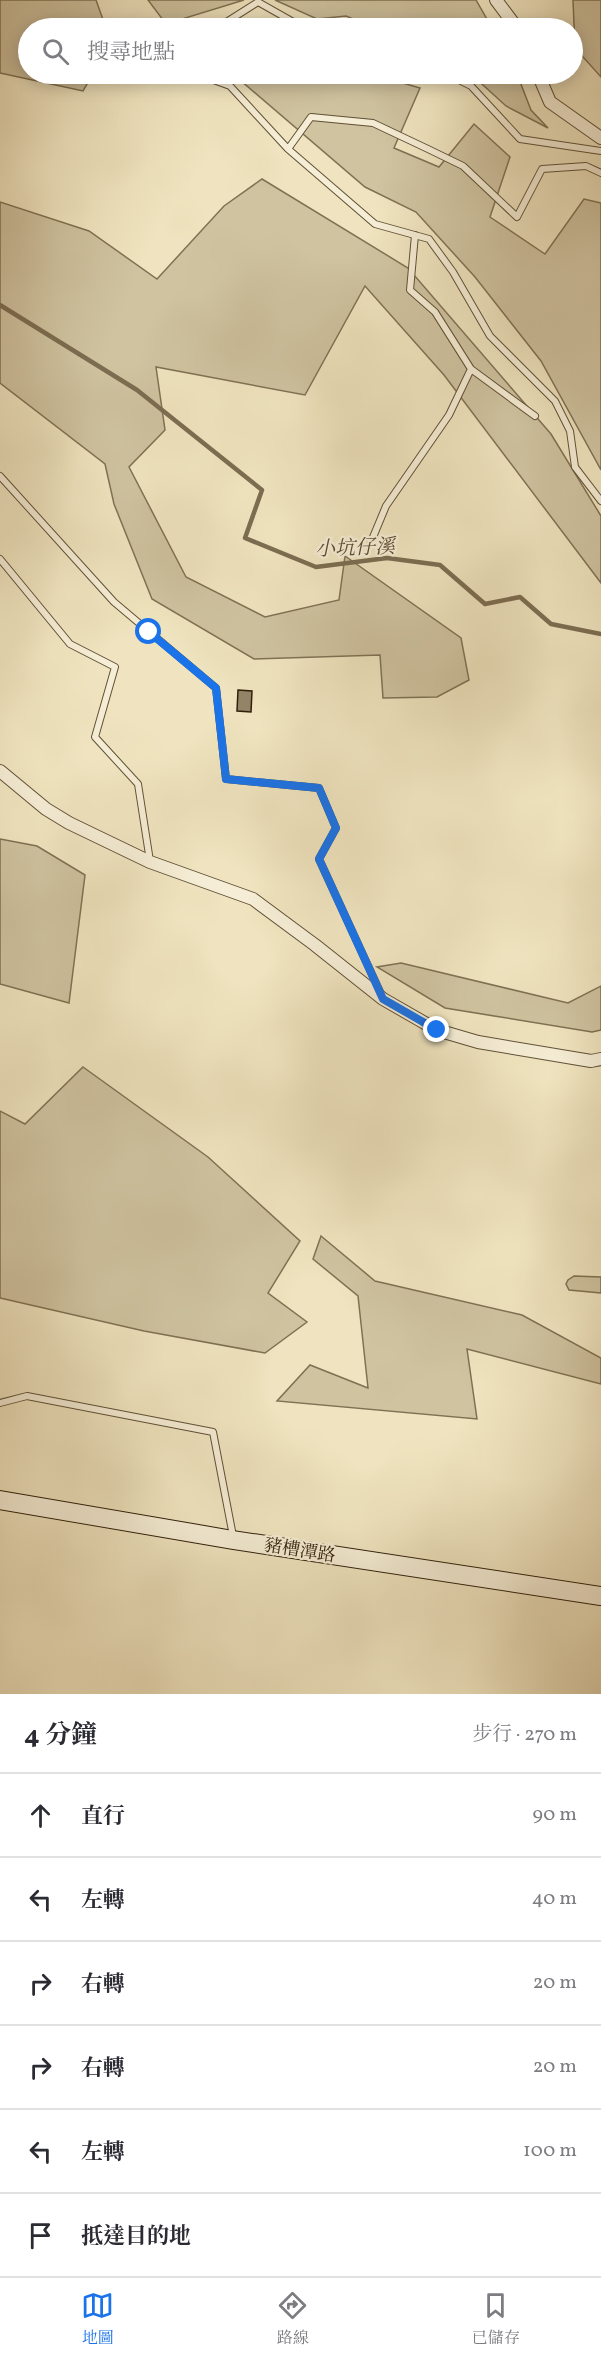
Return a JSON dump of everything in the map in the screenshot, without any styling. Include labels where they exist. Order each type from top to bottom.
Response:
[{"type":"street","points":[[496,0],[510,18]]},
{"type":"street","points":[[542,84],[550,102],[601,138]]},
{"type":"street","points":[[0,771],[46,809],[69,823],[150,862],[252,899],[383,999],[437,1030],[478,1042],[591,1061],[601,1059]]},
{"type":"street","name":"豬槽潭路","points":[[0,1500],[601,1596]]},
{"type":"lane","points":[[233,18],[258,2],[286,18]]},
{"type":"lane","points":[[225,84],[230,86],[288,149],[375,224],[429,239],[453,272],[490,336],[555,401],[570,431],[575,467],[601,501]]},
{"type":"lane","points":[[467,84],[520,139],[601,151]]},
{"type":"lane","points":[[288,149],[311,117],[373,123],[463,166],[516,217],[542,169],[586,166],[601,173]]},
{"type":"lane","points":[[415,235],[410,290],[435,312],[471,369],[535,416]]},
{"type":"lane","points":[[371,542],[386,506],[449,415],[471,369]]},
{"type":"lane","points":[[0,476],[114,602],[216,688],[226,779],[319,788],[336,828],[319,859],[383,999]]},
{"type":"lane","points":[[0,559],[70,644],[115,667],[95,737],[138,784],[150,862]]},
{"type":"lane","points":[[0,1403],[27,1396],[213,1432],[233,1539]]},
{"type":"shaded area","points":[[0,0],[96,0],[102,18],[18,18],[18,77],[0,73]]},
{"type":"shaded area","points":[[148,0],[244,0],[186,18],[162,18]]},
{"type":"shaded area","points":[[275,0],[476,0],[486,18],[351,18],[346,16],[315,18]]},
{"type":"shaded area","points":[[573,0],[601,0],[601,77],[583,57],[583,18],[574,18]]},
{"type":"shaded area","points":[[51,84],[87,84],[83,91]]},
{"type":"shaded area","points":[[245,84],[406,84],[420,88],[394,148],[439,167],[474,124],[510,157],[490,217],[545,254],[584,199],[601,203],[601,470],[541,361],[475,277],[416,212],[365,187]]},
{"type":"shaded area","points":[[482,84],[521,84],[531,110],[548,128],[506,106]]},
{"type":"shaded area","points":[[262,179],[408,268],[551,434],[601,516],[601,583],[444,375],[365,286],[305,395],[156,367],[165,430],[129,467],[186,577],[265,617],[339,600],[345,556],[461,638],[469,680],[437,697],[383,698],[380,655],[254,659],[152,599],[114,504],[105,464],[0,383],[0,202],[89,231],[157,279],[224,206]]},
{"type":"shaded area","points":[[0,839],[37,846],[85,875],[69,1003],[0,984]]},
{"type":"shaded area","points":[[401,963],[568,1003],[601,986],[601,1030],[592,1032],[445,1008],[377,967]]},
{"type":"shaded area","points":[[83,1067],[208,1157],[300,1241],[268,1293],[307,1322],[265,1353],[144,1331],[0,1298],[0,1111],[25,1124]]},
{"type":"shaded area","points":[[321,1236],[375,1281],[522,1315],[601,1358],[601,1384],[467,1349],[477,1419],[277,1401],[310,1365],[368,1388],[358,1296],[313,1259]]},
{"type":"shaded area","points":[[574,1276],[601,1277],[601,1293],[569,1290],[566,1284]]},
{"type":"building","points":[[238,690],[252,691],[251,712],[237,711]]},
{"type":"waterway","name":"小坑仔溪","points":[[0,305],[137,390],[262,490],[245,538],[316,567],[387,558],[440,565],[485,604],[520,597],[551,624],[601,634]]},
{"type":"route","points":[[149,632],[216,688],[226,779],[319,788],[336,828],[319,859],[383,999],[437,1030]]}]
